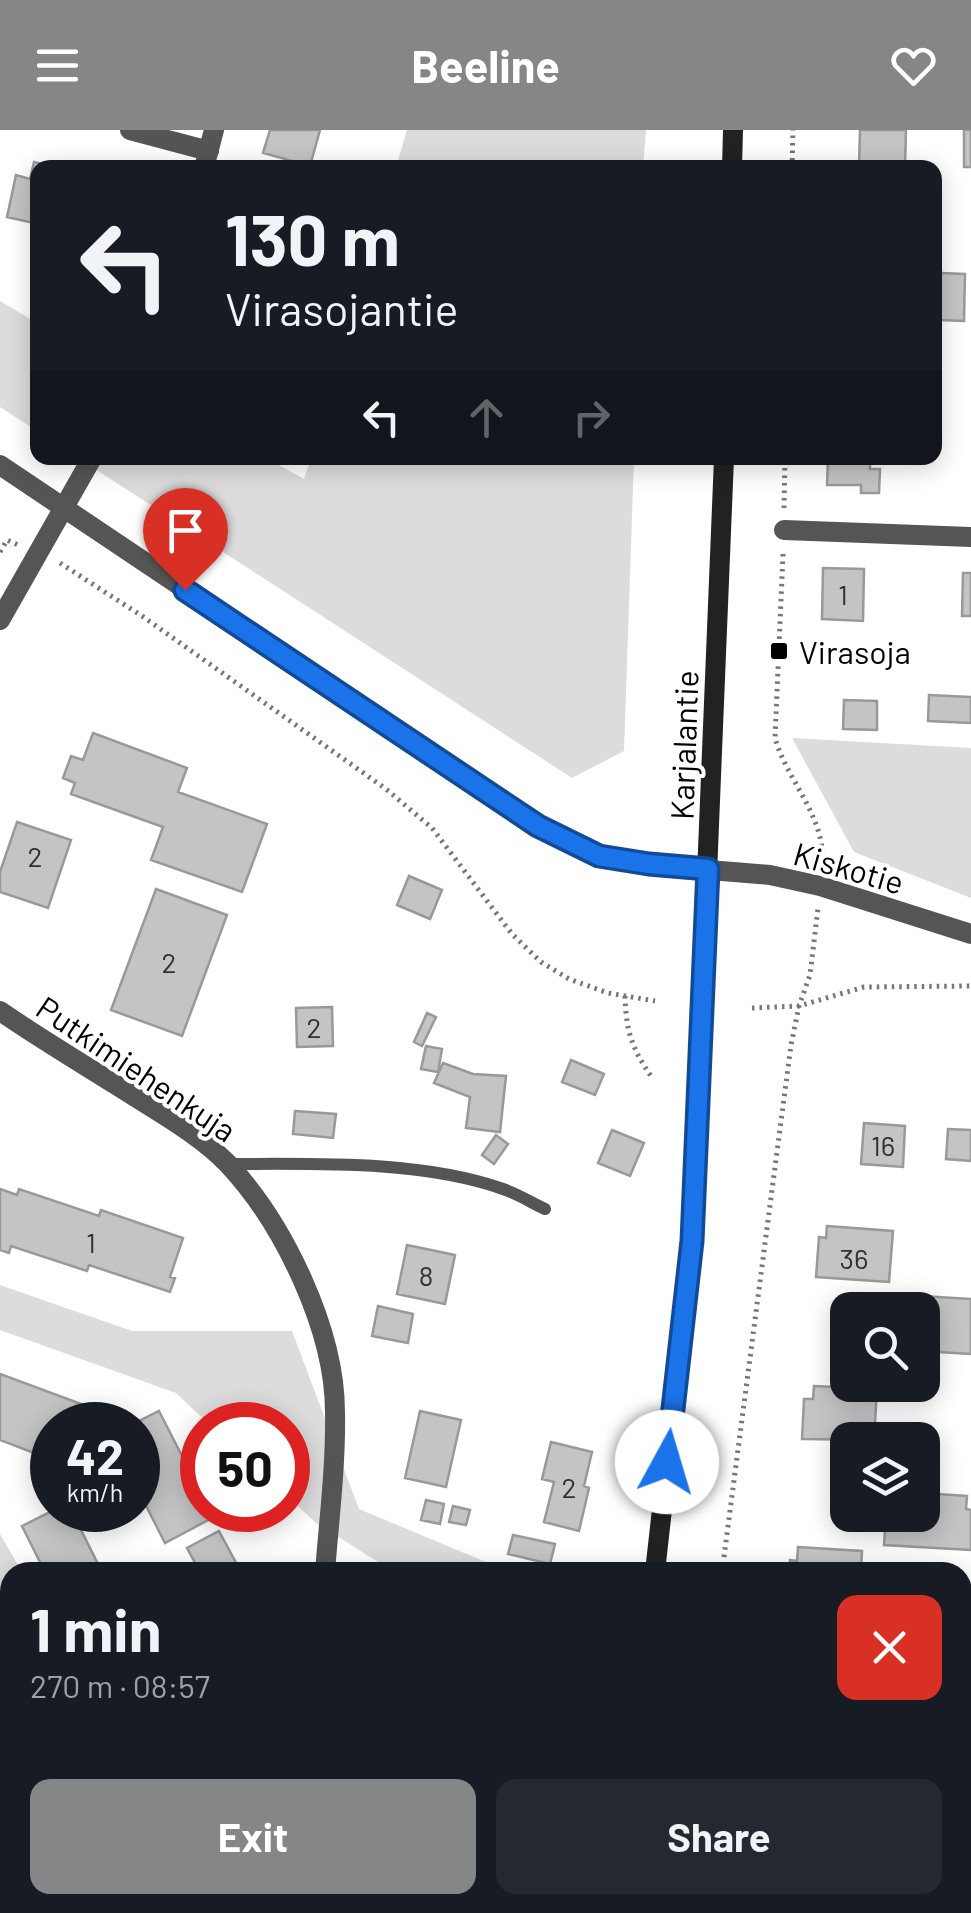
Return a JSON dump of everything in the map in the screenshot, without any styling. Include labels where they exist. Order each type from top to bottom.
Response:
[{"type":"main road","points":[[732,160],[734,130]]},
{"type":"main road","name":"Karjalantie","points":[[656,1562],[692,1241],[724,465]]},
{"type":"street","points":[[130,130],[209,149]]},
{"type":"street","name":"Kiskotie","points":[[0,465],[538,826],[599,856],[770,875],[820,886],[971,934]]},
{"type":"street","points":[[0,620],[88,465]]},
{"type":"street","points":[[784,530],[971,537]]},
{"type":"street","name":"Putkimiehenkuja","points":[[0,1011],[170,1119],[227,1164],[263,1210],[287,1250],[322,1331],[335,1411],[325,1562]]},
{"type":"lane","points":[[227,1164],[355,1166],[442,1173],[504,1190],[545,1209]]},
{"type":"path","points":[[792,160],[793,130]]},
{"type":"path","points":[[786,465],[775,738],[781,758],[818,825],[823,852]]},
{"type":"path","points":[[0,537],[61,564],[142,616],[386,789],[432,828],[512,934],[540,962],[569,979],[655,1002]]},
{"type":"path","points":[[0,552],[8,540]]},
{"type":"path","points":[[723,1562],[791,1045],[810,975],[817,921]]},
{"type":"path","points":[[752,1008],[799,1006],[864,986],[971,986]]},
{"type":"path","points":[[624,996],[626,1030],[653,1079]]},
{"type":"shaded area","points":[[407,130],[646,130],[644,160],[398,160]]},
{"type":"shaded area","points":[[0,301],[30,319],[30,426],[0,407]]},
{"type":"shaded area","points":[[89,465],[279,465],[304,479],[309,465],[634,465],[624,751],[572,778]]},
{"type":"shaded area","points":[[792,738],[971,748],[971,898],[854,852]]},
{"type":"shaded area","points":[[0,1285],[132,1331],[292,1331],[359,1509],[486,1562],[378,1562],[316,1523],[310,1517],[310,1402],[186,1402],[176,1393],[0,1330]]},
{"type":"shaded area","points":[[0,1534],[16,1562],[0,1562]]},
{"type":"building","points":[[270,130],[320,130],[312,160],[288,160],[263,153]]},
{"type":"building","points":[[860,130],[906,130],[905,160],[859,160]]},
{"type":"building","points":[[964,130],[971,130],[971,167],[964,167]]},
{"type":"building","points":[[16,175],[30,179],[30,222],[7,217]]},
{"type":"building","points":[[942,273],[965,274],[964,321],[942,320]]},
{"type":"building","points":[[828,465],[870,465],[870,469],[880,469],[879,493],[861,493],[861,485],[827,485]]},
{"type":"building","points":[[823,568],[864,569],[863,621],[822,619]]},
{"type":"building","points":[[963,573],[971,573],[971,616],[962,616]]},
{"type":"building","points":[[929,695],[971,697],[971,723],[928,721]]},
{"type":"building","points":[[844,700],[877,701],[877,730],[843,729]]},
{"type":"building","points":[[93,733],[187,768],[178,792],[267,824],[242,892],[151,860],[163,827],[71,794],[75,783],[63,778],[71,756],[83,760]]},
{"type":"building","points":[[17,822],[71,840],[48,908],[0,892],[0,872]]},
{"type":"building","points":[[409,876],[442,890],[430,919],[397,905]]},
{"type":"building","points":[[156,889],[227,915],[182,1036],[111,1010]]},
{"type":"building","points":[[332,1007],[333,1046],[297,1047],[296,1008]]},
{"type":"building","points":[[427,1013],[436,1017],[422,1046],[414,1042]]},
{"type":"building","points":[[426,1046],[442,1049],[438,1072],[421,1069]]},
{"type":"building","points":[[571,1060],[604,1074],[595,1095],[562,1082]]},
{"type":"building","points":[[443,1063],[473,1074],[506,1076],[500,1132],[466,1128],[470,1097],[434,1083]]},
{"type":"building","points":[[295,1111],[336,1114],[333,1138],[293,1134]]},
{"type":"building","points":[[864,1123],[905,1126],[903,1167],[861,1164]]},
{"type":"building","points":[[948,1129],[971,1130],[971,1161],[946,1159]]},
{"type":"building","points":[[612,1130],[644,1143],[630,1176],[598,1163]]},
{"type":"building","points":[[496,1135],[508,1144],[494,1164],[482,1155]]},
{"type":"building","points":[[0,1189],[17,1195],[19,1189],[99,1216],[101,1210],[183,1238],[170,1277],[175,1278],[170,1292],[89,1265],[87,1271],[11,1246],[9,1253],[0,1250]]},
{"type":"building","points":[[827,1226],[893,1231],[889,1282],[816,1277],[819,1237],[826,1238]]},
{"type":"building","points":[[407,1245],[455,1255],[445,1304],[397,1294]]},
{"type":"building","points":[[940,1297],[971,1299],[971,1354],[940,1352]]},
{"type":"building","points":[[378,1306],[413,1314],[408,1343],[372,1336]]},
{"type":"building","points":[[0,1374],[76,1402],[30,1402],[30,1452],[0,1440]]},
{"type":"building","points":[[814,1386],[830,1387],[830,1402],[876,1402],[875,1422],[830,1422],[830,1439],[802,1439],[804,1399],[813,1399]]},
{"type":"building","points":[[420,1411],[461,1420],[446,1487],[405,1478]]},
{"type":"building","points":[[160,1413],[180,1452],[180,1532],[186,1532],[165,1543],[159,1532]]},
{"type":"building","points":[[551,1442],[592,1452],[579,1531],[544,1522],[554,1482],[542,1479]]},
{"type":"building","points":[[940,1494],[967,1496],[971,1550],[884,1545],[885,1532],[940,1532]]},
{"type":"building","points":[[426,1500],[444,1504],[440,1524],[421,1520]]},
{"type":"building","points":[[453,1506],[470,1510],[466,1525],[449,1522]]},
{"type":"building","points":[[30,1522],[30,1532],[82,1532],[97,1562],[40,1562],[22,1526]]},
{"type":"building","points":[[220,1532],[236,1562],[195,1562],[187,1548]]},
{"type":"building","points":[[513,1535],[555,1544],[550,1562],[508,1554]]},
{"type":"building","points":[[798,1547],[862,1551],[861,1562],[790,1562],[797,1561]]},
{"type":"place","name":"Virasoja","points":[[779,651]]},
{"type":"route","points":[[185,590],[538,826],[599,856],[708,869],[692,1241],[667,1462]]}]
